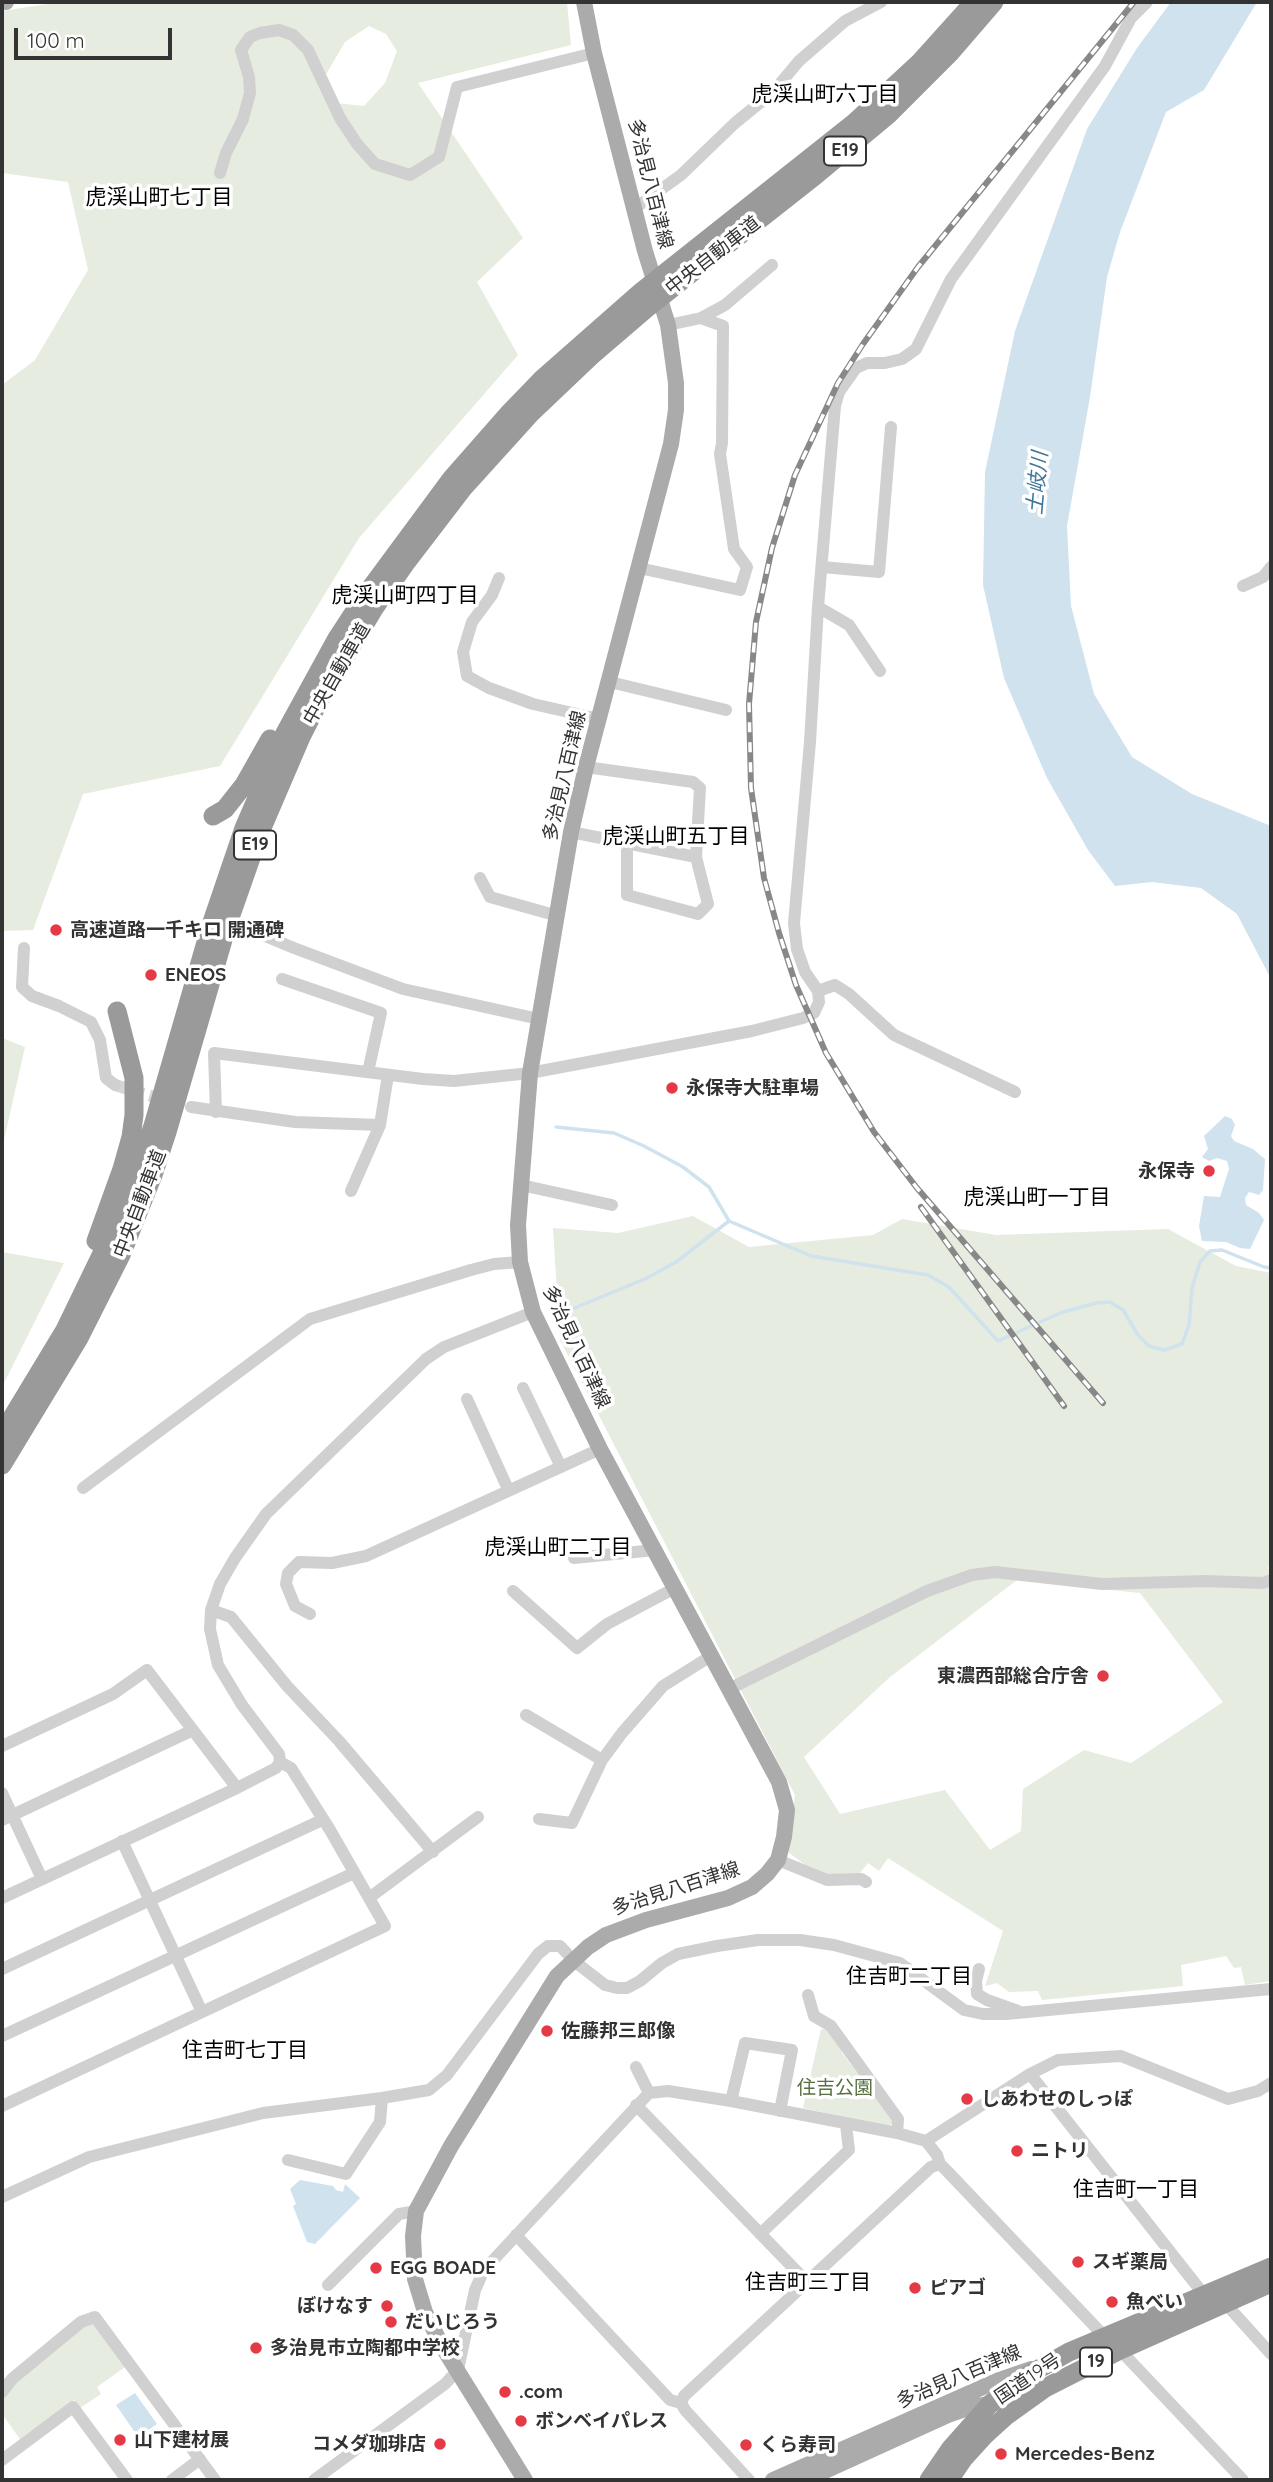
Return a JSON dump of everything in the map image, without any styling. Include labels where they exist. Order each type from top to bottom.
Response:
[{"type":"highway","name":"中央自動車道","points":[[676,275],[871,108],[919,63],[974,2]]},
{"type":"highway","name":"中央自動車道","points":[[2,1434],[65,1330],[123,1210],[153,1126],[211,925],[244,828],[296,712],[336,640],[364,597],[422,516],[481,443],[541,380],[676,275],[816,175],[888,115],[950,53],[994,2]]},
{"type":"highway","name":"中央自動車道","points":[[2,1465],[79,1338],[137,1216],[167,1132],[242,881],[280,784],[323,694],[375,607],[464,487],[531,413],[591,356],[644,300]]},
{"type":"highway","points":[[213,816],[225,809],[244,785],[321,655],[344,620],[364,597]]},
{"type":"highway","points":[[2,1434],[37,1371],[73,1294],[109,1205],[131,1137],[134,1078],[117,1011]]},
{"type":"highway","name":"国道19号","points":[[950,2480],[964,2458],[984,2436],[1006,2416],[1045,2388],[1112,2344],[1205,2296],[1271,2267]]},
{"type":"highway","name":"国道19号","points":[[929,2480],[951,2448],[990,2404],[1047,2364],[1112,2344],[1225,2303],[1271,2283]]},
{"type":"main road","name":"多治見八百津線","points":[[525,2480],[442,2346],[425,2312],[415,2279],[413,2236],[416,2211],[451,2146],[557,1976],[588,1947],[606,1935],[646,1920],[728,1898],[752,1887],[778,1860],[787,1810],[779,1782],[600,1449],[533,1312],[520,1262],[518,1225],[530,1073],[571,832],[671,444],[676,410],[676,383],[668,325],[634,209],[594,53],[584,2]]},
{"type":"main road","name":"多治見八百津線","points":[[773,2480],[999,2380],[1047,2364]]},
{"type":"main road","name":"多治見八百津線","points":[[805,2480],[971,2407],[1021,2398],[1045,2388]]},
{"type":"street","points":[[634,209],[681,175],[735,123],[773,92],[799,61],[845,21],[881,2]]},
{"type":"street","points":[[216,1112],[214,1053],[454,1081],[530,1073],[752,1031],[814,1013],[819,1002],[818,991],[805,972],[797,949],[794,923],[835,406],[839,392],[856,368],[867,363],[902,359],[916,349],[951,279],[1105,66],[1131,18],[1147,2]]},
{"type":"street","points":[[220,173],[226,153],[243,119],[250,93],[241,50],[250,37],[260,33],[279,30],[293,35],[308,50],[340,118],[357,144],[375,164],[410,175],[439,158],[457,87],[594,53]]},
{"type":"street","points":[[668,325],[701,318],[725,305],[772,265]]},
{"type":"street","points":[[639,568],[740,590],[747,567],[734,549],[720,454],[723,326],[701,318]]},
{"type":"street","points":[[822,567],[879,572],[891,427]]},
{"type":"street","points":[[1243,586],[1263,577],[1271,567]]},
{"type":"street","points":[[499,578],[492,594],[472,622],[463,652],[467,676],[489,688],[533,704],[599,719]]},
{"type":"street","points":[[818,607],[849,625],[880,671]]},
{"type":"street","points":[[610,682],[726,710]]},
{"type":"street","points":[[586,766],[693,782],[700,788],[696,857],[708,904],[698,914],[627,895],[627,843]]},
{"type":"street","points":[[571,832],[696,857]]},
{"type":"street","points":[[480,878],[490,897],[558,916]]},
{"type":"street","points":[[258,933],[403,989],[539,1019]]},
{"type":"street","points":[[24,948],[22,987],[32,996],[91,1022],[100,1040],[106,1078],[115,1085]]},
{"type":"street","points":[[282,979],[382,1013],[368,1072]]},
{"type":"street","points":[[818,991],[835,985],[849,994],[894,1035],[1015,1091]]},
{"type":"street","points":[[351,1191],[380,1125],[388,1075]]},
{"type":"street","points":[[191,1107],[295,1122],[380,1125]]},
{"type":"street","points":[[521,1185],[612,1205]]},
{"type":"street","points":[[83,1488],[310,1319],[482,1267],[520,1262]]},
{"type":"street","points":[[2,1898],[276,1768],[280,1762],[279,1754],[242,1705],[218,1665],[210,1629],[211,1610],[220,1584],[266,1514],[426,1359],[444,1347],[533,1312]]},
{"type":"street","points":[[523,1388],[561,1467]]},
{"type":"street","points":[[467,1399],[508,1489]]},
{"type":"street","points":[[310,1614],[295,1606],[286,1584],[288,1573],[299,1562],[332,1563],[366,1556],[600,1449]]},
{"type":"street","points":[[575,1558],[655,1549]]},
{"type":"street","points":[[729,1689],[927,1591],[961,1578],[995,1572],[1102,1584],[1205,1581],[1262,1583],[1271,1580]]},
{"type":"street","points":[[513,1591],[577,1648],[607,1624],[675,1588]]},
{"type":"street","points":[[211,1610],[231,1617],[433,1852]]},
{"type":"street","points":[[539,1819],[572,1823],[603,1759],[663,1686],[711,1656]]},
{"type":"street","points":[[2,1746],[113,1694],[146,1670],[237,1788]]},
{"type":"street","points":[[526,1714],[603,1759]]},
{"type":"street","points":[[7,1818],[193,1730]]},
{"type":"street","points":[[3,2101],[385,1926],[291,1768],[280,1762]]},
{"type":"street","points":[[2,1793],[7,1818],[42,1879]]},
{"type":"street","points":[[369,1898],[478,1817]]},
{"type":"street","points":[[2,1969],[322,1820]]},
{"type":"street","points":[[122,1841],[202,2012]]},
{"type":"street","points":[[778,1860],[827,1880],[860,1879],[866,1882]]},
{"type":"street","points":[[2,2036],[354,1873]]},
{"type":"street","points":[[2,2197],[89,2157],[263,2113],[429,2090],[447,2075],[538,1954],[548,1946],[560,1946],[574,1961],[605,1985],[626,1988],[678,1954],[758,1940],[800,1940],[834,1945],[900,1963],[964,2010],[983,2014],[1271,1989]]},
{"type":"street","points":[[979,1969],[977,1994],[1022,2012]]},
{"type":"street","points":[[808,1995],[814,2016],[831,2026],[898,2119],[897,2133]]},
{"type":"street","points":[[731,2101],[745,2043],[792,2050],[780,2111]]},
{"type":"street","points":[[926,2141],[1030,2074],[1058,2060],[1121,2056],[1228,2099],[1258,2091],[1271,2084]]},
{"type":"street","points":[[636,2067],[649,2093]]},
{"type":"street","points":[[1030,2074],[1205,2296]]},
{"type":"street","points":[[314,2480],[445,2384],[458,2370],[475,2290],[484,2270],[636,2105],[649,2093],[668,2091],[897,2133],[926,2141],[937,2155],[940,2164],[1243,2480]]},
{"type":"street","points":[[288,2160],[346,2174],[380,2122],[382,2098]]},
{"type":"street","points":[[636,2105],[806,2281]]},
{"type":"street","points":[[760,2234],[849,2150],[846,2125]]},
{"type":"street","points":[[681,2403],[684,2396],[806,2281],[931,2167],[940,2164]]},
{"type":"street","points":[[328,2286],[399,2214],[416,2211]]},
{"type":"street","points":[[516,2235],[670,2400],[681,2403],[749,2480]]},
{"type":"street","points":[[1225,2303],[1271,2354]]},
{"type":"street","points":[[2,2392],[12,2379],[81,2322],[95,2317],[215,2480]]},
{"type":"street","points":[[2,2460],[73,2407],[127,2480]]},
{"type":"street","points":[[172,2480],[200,2459]]},
{"type":"green space","points":[[61,2],[567,2],[571,45],[418,83],[523,238],[477,282],[518,355],[359,538],[220,766],[83,794],[33,930],[2,931],[2,385],[35,360],[88,270],[68,182],[2,173],[2,11]],"holes":[[[369,26],[386,34],[397,51],[385,83],[364,106],[335,103],[325,76],[345,42]]]},
{"type":"green space","points":[[2,1038],[25,1047],[2,1149]]},
{"type":"green space","points":[[693,1216],[749,1247],[873,1235],[902,1219],[996,1235],[1168,1229],[1236,1266],[1271,1273],[1271,1565],[1268,1567],[1271,1575],[1271,1981],[1245,1985],[1241,1967],[1234,1968],[1226,1956],[1181,1965],[1183,1986],[1042,2000],[1038,1991],[1009,1992],[997,1983],[985,1986],[1003,1931],[888,1858],[879,1871],[868,1863],[859,1874],[827,1876],[808,1867],[788,1852],[795,1795],[560,1340],[553,1228],[618,1233]],"holes":[[[1017,1580],[1140,1593],[1223,1702],[1131,1763],[1084,1750],[1023,1789],[1021,1831],[990,1850],[945,1790],[840,1814],[804,1757],[890,1677]]]},
{"type":"green space","points":[[2,1252],[64,1263],[2,1387]]},
{"type":"green space","name":"住吉公園","points":[[821,2029],[828,2030],[842,2045],[842,2053],[894,2121],[888,2127],[803,2108]]},
{"type":"green space","points":[[94,2324],[125,2367],[97,2387],[101,2394],[80,2408],[74,2400],[20,2439],[2,2414],[2,2400],[15,2381],[85,2326]]},
{"type":"water","name":"土岐川","points":[[1171,2],[1257,2],[1204,90],[1166,112],[1120,232],[1107,277],[1090,397],[1067,526],[1071,606],[1094,694],[1132,757],[1192,794],[1271,826],[1271,979],[1237,914],[1201,888],[1152,882],[1115,886],[1088,850],[1047,778],[1004,678],[983,585],[985,472],[1015,331],[1087,129],[1137,48]]},
{"type":"water","points":[[1225,1116],[1232,1119],[1235,1125],[1231,1136],[1234,1141],[1253,1149],[1265,1159],[1263,1190],[1259,1195],[1249,1192],[1245,1198],[1246,1205],[1259,1213],[1264,1220],[1250,1249],[1226,1242],[1202,1241],[1199,1226],[1204,1196],[1220,1197],[1229,1169],[1227,1161],[1217,1158],[1209,1161],[1202,1157],[1208,1149],[1204,1136]]},
{"type":"water","points":[[300,2180],[333,2186],[343,2192],[345,2184],[360,2198],[315,2244],[307,2242],[293,2206],[296,2204],[290,2189]]},
{"type":"water","points":[[135,2393],[157,2424],[138,2437],[116,2405]]},
{"type":"waterway","points":[[556,1127],[614,1133],[644,1146],[683,1167],[709,1187],[729,1221],[811,1256],[928,1275],[949,1287],[998,1341],[1060,1313],[1110,1302],[1123,1310],[1138,1335],[1149,1346],[1164,1350],[1182,1344],[1189,1325],[1192,1288],[1200,1262],[1210,1251],[1222,1250],[1271,1268]]},
{"type":"waterway","points":[[560,1314],[647,1278],[676,1262],[729,1221]]},
{"type":"tunnel","points":[[115,1085],[168,1101]]},
{"type":"railway","points":[[1103,1403],[917,1188],[874,1132],[826,1053],[796,985],[764,878],[751,788],[749,704],[756,622],[772,548],[795,475],[838,383],[918,267],[1134,2]]},
{"type":"railway","points":[[921,1207],[1064,1406]]},
{"type":"place","name":"高速道路一千キロ 開通碑","points":[[56,930]]},
{"type":"place","name":"ENEOS","points":[[151,975]]},
{"type":"place","name":"永保寺大駐車場","points":[[672,1088]]},
{"type":"place","name":"永保寺","points":[[1209,1171]]},
{"type":"place","name":"東濃西部総合庁舎","points":[[1103,1676]]},
{"type":"place","name":"佐藤邦三郎像","points":[[547,2031]]},
{"type":"place","name":"しあわせのしっぽ","points":[[967,2099]]},
{"type":"place","name":"ニトリ","points":[[1017,2151]]},
{"type":"place","name":"スギ薬局","points":[[1078,2262]]},
{"type":"place","name":"EGG BOADE","points":[[376,2268]]},
{"type":"place","name":"ピアゴ","points":[[915,2288]]},
{"type":"place","name":"魚べい","points":[[1112,2302]]},
{"type":"place","name":"ぼけなす","points":[[387,2306]]},
{"type":"place","name":"だいじろう","points":[[391,2322]]},
{"type":"place","name":"多治見市立陶都中学校","points":[[256,2348]]},
{"type":"place","name":".com","points":[[505,2392]]},
{"type":"place","name":"ボンベイパレス","points":[[521,2421]]},
{"type":"place","name":"山下建材展","points":[[120,2440]]},
{"type":"place","name":"コメダ珈琲店","points":[[440,2444]]},
{"type":"place","name":"くら寿司","points":[[746,2445]]},
{"type":"place","name":"Mercedes-Benz","points":[[1001,2454]]},
{"type":"district","name":"虎渓山町六丁目","points":[[825,95]]},
{"type":"district","name":"虎渓山町七丁目","points":[[159,198]]},
{"type":"district","name":"虎渓山町四丁目","points":[[405,596]]},
{"type":"district","name":"虎渓山町五丁目","points":[[676,837]]},
{"type":"district","name":"虎渓山町一丁目","points":[[1037,1198]]},
{"type":"district","name":"虎渓山町二丁目","points":[[558,1548]]},
{"type":"district","name":"住吉町二丁目","points":[[909,1977]]},
{"type":"district","name":"住吉町七丁目","points":[[245,2051]]},
{"type":"district","name":"住吉町一丁目","points":[[1136,2190]]},
{"type":"district","name":"住吉町三丁目","points":[[808,2283]]}]
